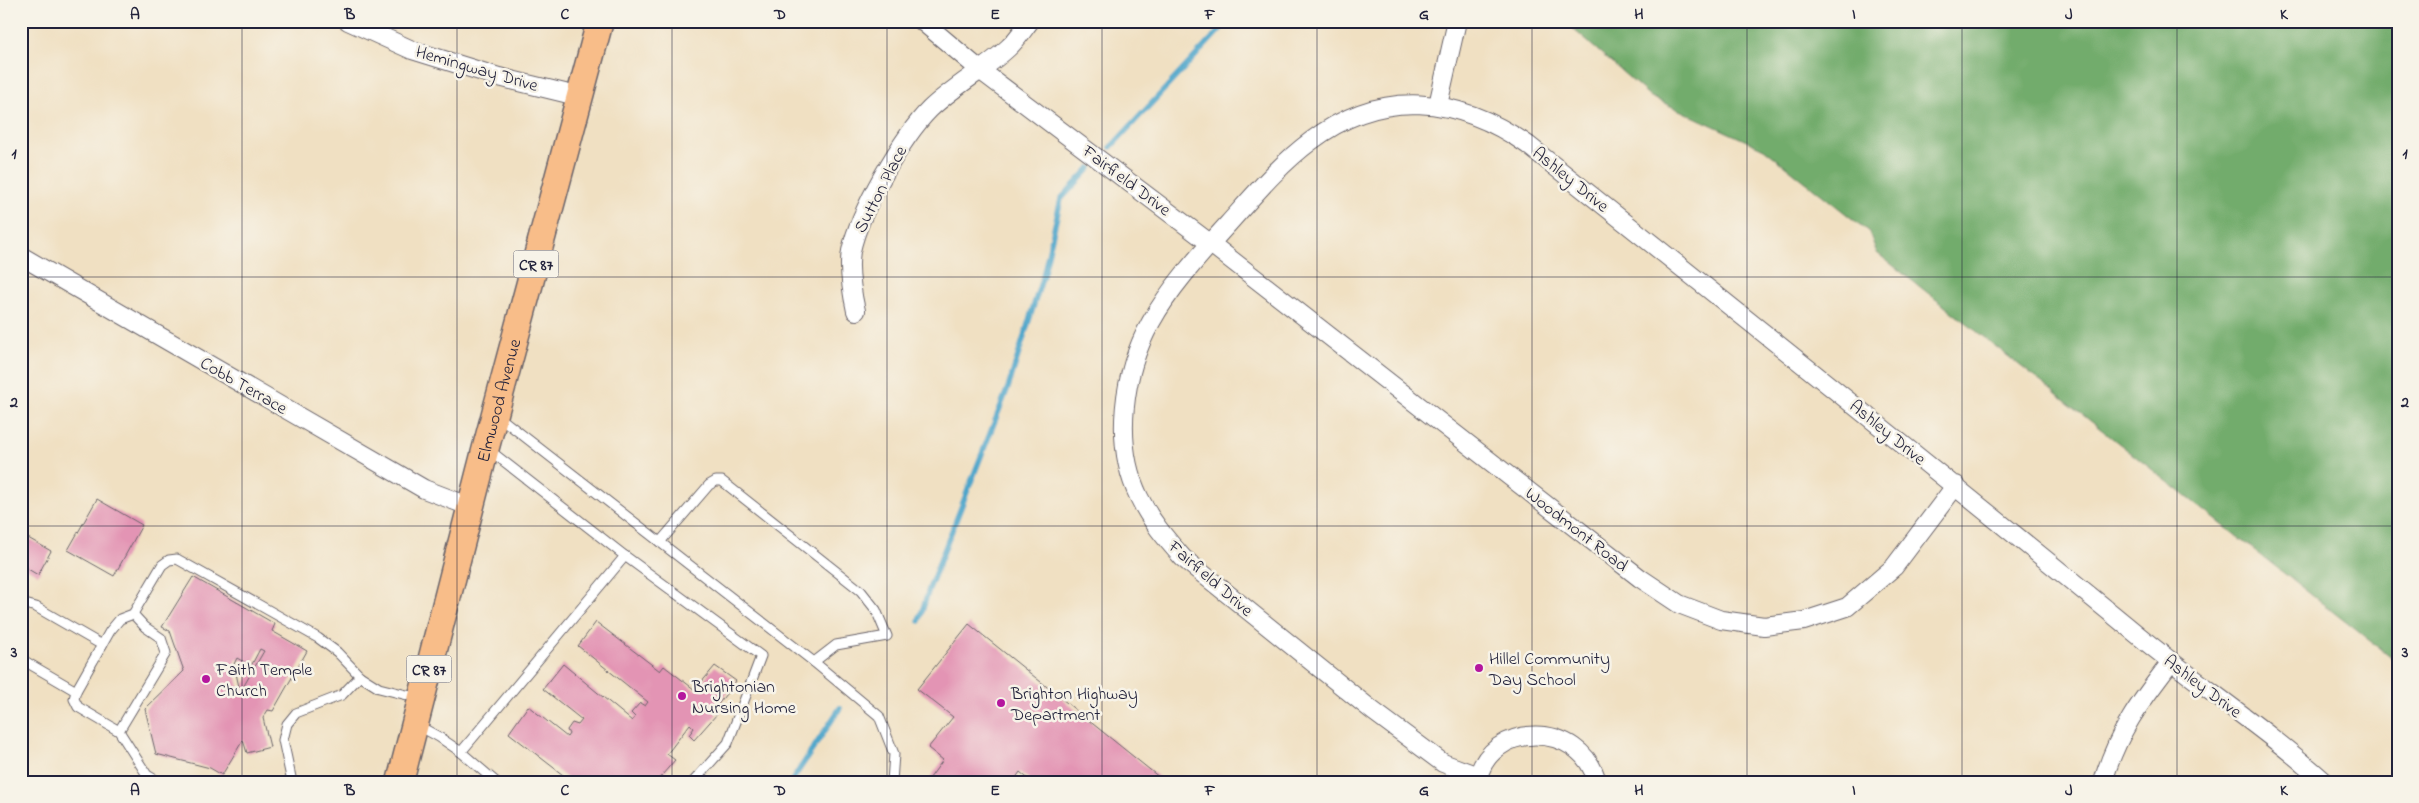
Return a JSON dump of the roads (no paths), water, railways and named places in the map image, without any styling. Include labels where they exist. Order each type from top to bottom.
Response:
[{"type":"main road","name":"Elmwood Avenue","points":[[400,782],[486,447],[600,21]]},
{"type":"street","name":"Hemingway Drive","points":[[348,21],[421,52],[499,77],[581,97]]},
{"type":"street","name":"Fairfield Drive","points":[[922,21],[980,70],[1211,244],[1166,298],[1151,322],[1132,368],[1124,422],[1126,450],[1138,496],[1156,525],[1183,558],[1373,711],[1443,763],[1478,779],[1487,760],[1501,746],[1517,738],[1536,735],[1554,737],[1572,745],[1585,757],[1597,782]]},
{"type":"street","name":"Sutton Place","points":[[856,311],[852,292],[851,253],[856,233],[892,159],[929,110],[948,92],[1009,47],[1030,21]]},
{"type":"street","points":[[1438,105],[1457,21]]},
{"type":"street","name":"Ashley Drive","points":[[1211,244],[1293,156],[1333,126],[1353,116],[1397,104],[1438,105],[1463,110],[1485,118],[1528,145],[1956,485],[2171,662],[2296,756],[2325,782]]},
{"type":"street","name":"Woodmont Road","points":[[1211,244],[1640,578],[1679,604],[1721,620],[1764,626],[1804,621],[1847,607],[1894,567],[1956,485]]},
{"type":"street","name":"Cobb Terrace","points":[[21,256],[424,489],[471,506]]},
{"type":"street","points":[[2103,782],[2110,758],[2131,715],[2171,662]]},
{"type":"lane","points":[[495,414],[814,662],[880,716],[894,754],[892,782]]},
{"type":"lane","points":[[486,447],[626,556],[761,656],[728,743],[693,782]]},
{"type":"lane","points":[[660,542],[709,485],[716,481],[722,481],[861,591],[876,610],[887,636],[836,645],[814,662]]},
{"type":"lane","points":[[461,752],[626,556]]},
{"type":"lane","points":[[159,782],[147,775],[119,731],[78,707],[74,699],[76,690],[102,645],[120,619],[133,614],[162,565],[169,560],[178,559],[318,638],[337,652],[360,676],[379,688],[422,698]]},
{"type":"lane","points":[[21,603],[36,607],[102,645]]},
{"type":"lane","points":[[119,731],[166,653],[162,638],[145,627],[133,614]]},
{"type":"lane","points":[[21,659],[76,690]]},
{"type":"lane","points":[[292,782],[282,740],[287,724],[296,713],[342,695],[360,676]]},
{"type":"lane","points":[[415,724],[439,736],[496,782]]},
{"type":"waterway","points":[[1111,147],[1228,21]]},
{"type":"waterway","points":[[919,621],[929,589],[1009,385],[1044,272],[1061,199],[1090,168]]},
{"type":"waterway","points":[[791,782],[840,708]]},
{"type":"place","name":"Hillel Community Day School","points":[[1479,668]]},
{"type":"place","name":"Faith Temple Church","points":[[206,679]]},
{"type":"place","name":"Brightonian Nursing Home","points":[[682,696]]},
{"type":"place","name":"Brighton Highway Department","points":[[1001,703]]}]
